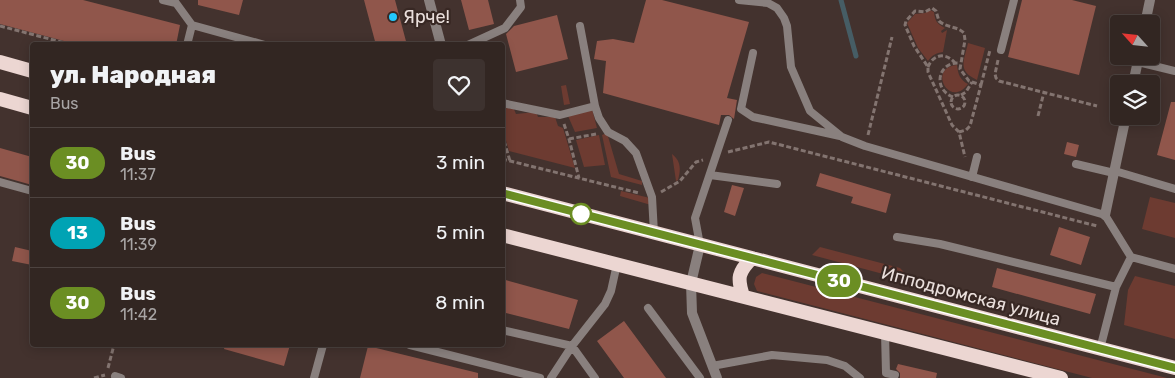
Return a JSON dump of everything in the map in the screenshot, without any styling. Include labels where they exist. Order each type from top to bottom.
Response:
[{"type":"highway","points":[[0,62],[30,70]]},
{"type":"highway","points":[[0,99],[30,107]]},
{"type":"highway","name":"Ипподромская улица","points":[[505,194],[1175,368]]},
{"type":"highway","points":[[505,236],[885,333],[1028,374],[1062,378]]},
{"type":"highway","points":[[743,296],[738,282],[742,268],[752,258]]},
{"type":"street","points":[[429,0],[440,42]]},
{"type":"street","points":[[1147,15],[1150,0]]},
{"type":"street","points":[[1105,215],[1124,125]]},
{"type":"street","points":[[700,245],[691,283],[692,313],[717,378]]},
{"type":"lane","points":[[163,0],[176,3],[192,24],[255,42]]},
{"type":"lane","points":[[475,42],[505,28],[521,7],[520,0]]},
{"type":"lane","points":[[739,0],[768,3],[776,8],[784,18],[791,67],[810,111],[842,137]]},
{"type":"lane","points":[[1001,50],[1014,0]]},
{"type":"lane","points":[[189,42],[192,24]]},
{"type":"lane","points":[[580,26],[594,106],[608,132],[625,141],[636,153],[652,197],[654,233]]},
{"type":"lane","points":[[753,53],[741,109],[753,117],[842,137],[865,146],[1105,215],[1131,257],[1175,269]]},
{"type":"lane","points":[[1156,65],[1175,71]]},
{"type":"lane","points":[[505,104],[560,115],[594,106]]},
{"type":"lane","points":[[700,245],[695,218],[728,120]]},
{"type":"lane","points":[[972,177],[977,157]]},
{"type":"lane","points":[[1076,164],[1115,172],[1175,189]]},
{"type":"lane","points":[[710,175],[777,184]]},
{"type":"lane","points":[[0,182],[30,190]]},
{"type":"lane","points":[[897,237],[940,244],[1116,287]]},
{"type":"lane","points":[[1100,349],[1116,287],[1131,257]]},
{"type":"lane","points":[[550,378],[605,304],[611,291],[617,264]]},
{"type":"lane","points":[[648,308],[700,378]]},
{"type":"lane","points":[[505,331],[572,346],[595,378]]},
{"type":"lane","points":[[885,333],[886,373],[894,375]]},
{"type":"lane","points":[[314,378],[322,347]]},
{"type":"lane","points":[[418,347],[540,378]]},
{"type":"lane","points":[[712,366],[772,355],[827,360],[845,366],[860,378]]},
{"type":"path","points":[[962,149],[959,132],[952,125],[928,72],[928,66],[914,46],[905,23],[913,12],[925,12],[930,8],[935,10],[939,21],[944,25],[957,27],[964,33],[966,40],[960,69],[963,76],[981,85]]},
{"type":"path","points":[[0,26],[61,42]]},
{"type":"path","points":[[865,146],[892,37]]},
{"type":"path","points":[[959,132],[966,130],[970,126],[990,47],[1001,50],[995,74],[999,81],[1097,106]]},
{"type":"path","points":[[928,66],[934,58],[939,56],[948,56],[955,63]]},
{"type":"path","points":[[960,63],[946,66],[942,70],[939,79],[942,88],[953,96],[961,95],[966,92],[972,82]]},
{"type":"path","points":[[1038,116],[1044,92]]},
{"type":"path","points":[[946,112],[953,107],[957,109],[963,106],[965,99],[961,95]]},
{"type":"path","points":[[953,96],[951,100],[953,107]]},
{"type":"path","points":[[580,178],[570,139],[608,132]]},
{"type":"path","points":[[505,160],[652,197],[680,181],[696,162],[769,142],[1084,223]]},
{"type":"path","points":[[505,143],[511,162]]},
{"type":"path","points":[[105,378],[113,347]]},
{"type":"shaded area","points":[[930,10],[934,12],[938,24],[945,28],[941,31],[942,33],[947,30],[943,52],[934,55],[928,61],[918,48],[907,23],[915,14],[925,13]]},
{"type":"shaded area","points":[[968,43],[985,48],[977,80],[971,77],[964,69]]},
{"type":"shaded area","points":[[957,65],[960,76],[968,84],[961,91],[954,92],[948,90],[942,79],[943,72],[948,67]]},
{"type":"shaded area","points":[[566,85],[570,104],[564,105],[561,86]]},
{"type":"shaded area","points":[[513,107],[516,114],[536,112],[538,117],[555,117],[558,126],[563,128],[575,168],[509,151],[505,137],[505,108]]},
{"type":"shaded area","points":[[592,109],[597,128],[575,132],[568,116]]},
{"type":"shaded area","points":[[607,133],[619,174],[642,181],[642,185],[611,177],[602,135]]},
{"type":"shaded area","points":[[599,135],[605,165],[584,167],[576,140]]},
{"type":"shaded area","points":[[672,154],[677,159],[680,169],[678,180],[676,181]]},
{"type":"shaded area","points":[[621,191],[650,198],[651,205],[620,196]]},
{"type":"shaded area","points":[[1150,197],[1175,203],[1175,238],[1142,229]]},
{"type":"shaded area","points":[[820,247],[900,268],[913,282],[812,255]]},
{"type":"shaded area","points":[[762,273],[1167,378],[1092,378],[757,291],[754,284],[756,277]]},
{"type":"shaded area","points":[[1135,276],[1175,286],[1175,339],[1124,325],[1128,290]]},
{"type":"building","points":[[0,0],[83,0],[180,25],[177,42],[68,42],[0,24]]},
{"type":"building","points":[[198,0],[243,0],[239,15],[198,5]]},
{"type":"building","points":[[364,0],[395,0],[406,42],[375,42]]},
{"type":"building","points":[[461,0],[488,0],[494,24],[469,30]]},
{"type":"building","points":[[646,0],[662,0],[749,22],[727,98],[737,100],[734,119],[729,115],[721,115],[719,125],[603,93],[606,61],[594,59],[597,41],[613,39],[634,43]]},
{"type":"building","points":[[1022,0],[1072,0],[1096,6],[1079,75],[1008,57]]},
{"type":"building","points":[[557,15],[568,59],[516,72],[506,34],[514,26]]},
{"type":"building","points":[[1171,102],[1175,102],[1175,160],[1157,155]]},
{"type":"building","points":[[1067,142],[1079,145],[1076,157],[1064,154]]},
{"type":"building","points":[[0,148],[30,156],[30,184],[0,176]]},
{"type":"building","points":[[820,173],[891,194],[886,213],[851,203],[853,197],[816,186]]},
{"type":"building","points":[[732,185],[744,188],[735,216],[724,212]]},
{"type":"building","points":[[1059,227],[1090,237],[1081,265],[1050,255]]},
{"type":"building","points":[[15,247],[30,251],[30,265],[12,261]]},
{"type":"building","points":[[997,268],[1096,294],[1090,314],[992,287]]},
{"type":"building","points":[[505,280],[578,300],[569,329],[505,313]]},
{"type":"building","points":[[624,321],[666,378],[624,378],[597,341]]},
{"type":"building","points":[[224,347],[289,347],[284,366],[224,349]]},
{"type":"building","points":[[368,347],[478,373],[478,378],[360,378]]},
{"type":"building","points":[[898,364],[937,373],[936,378],[900,378],[900,373],[896,369]]},
{"type":"waterway","points":[[841,0],[856,56]]},
{"type":"bus line","name":"30","points":[[505,194],[1175,368]]},
{"type":"place","name":"Ярче!","points":[[393,17]]}]
